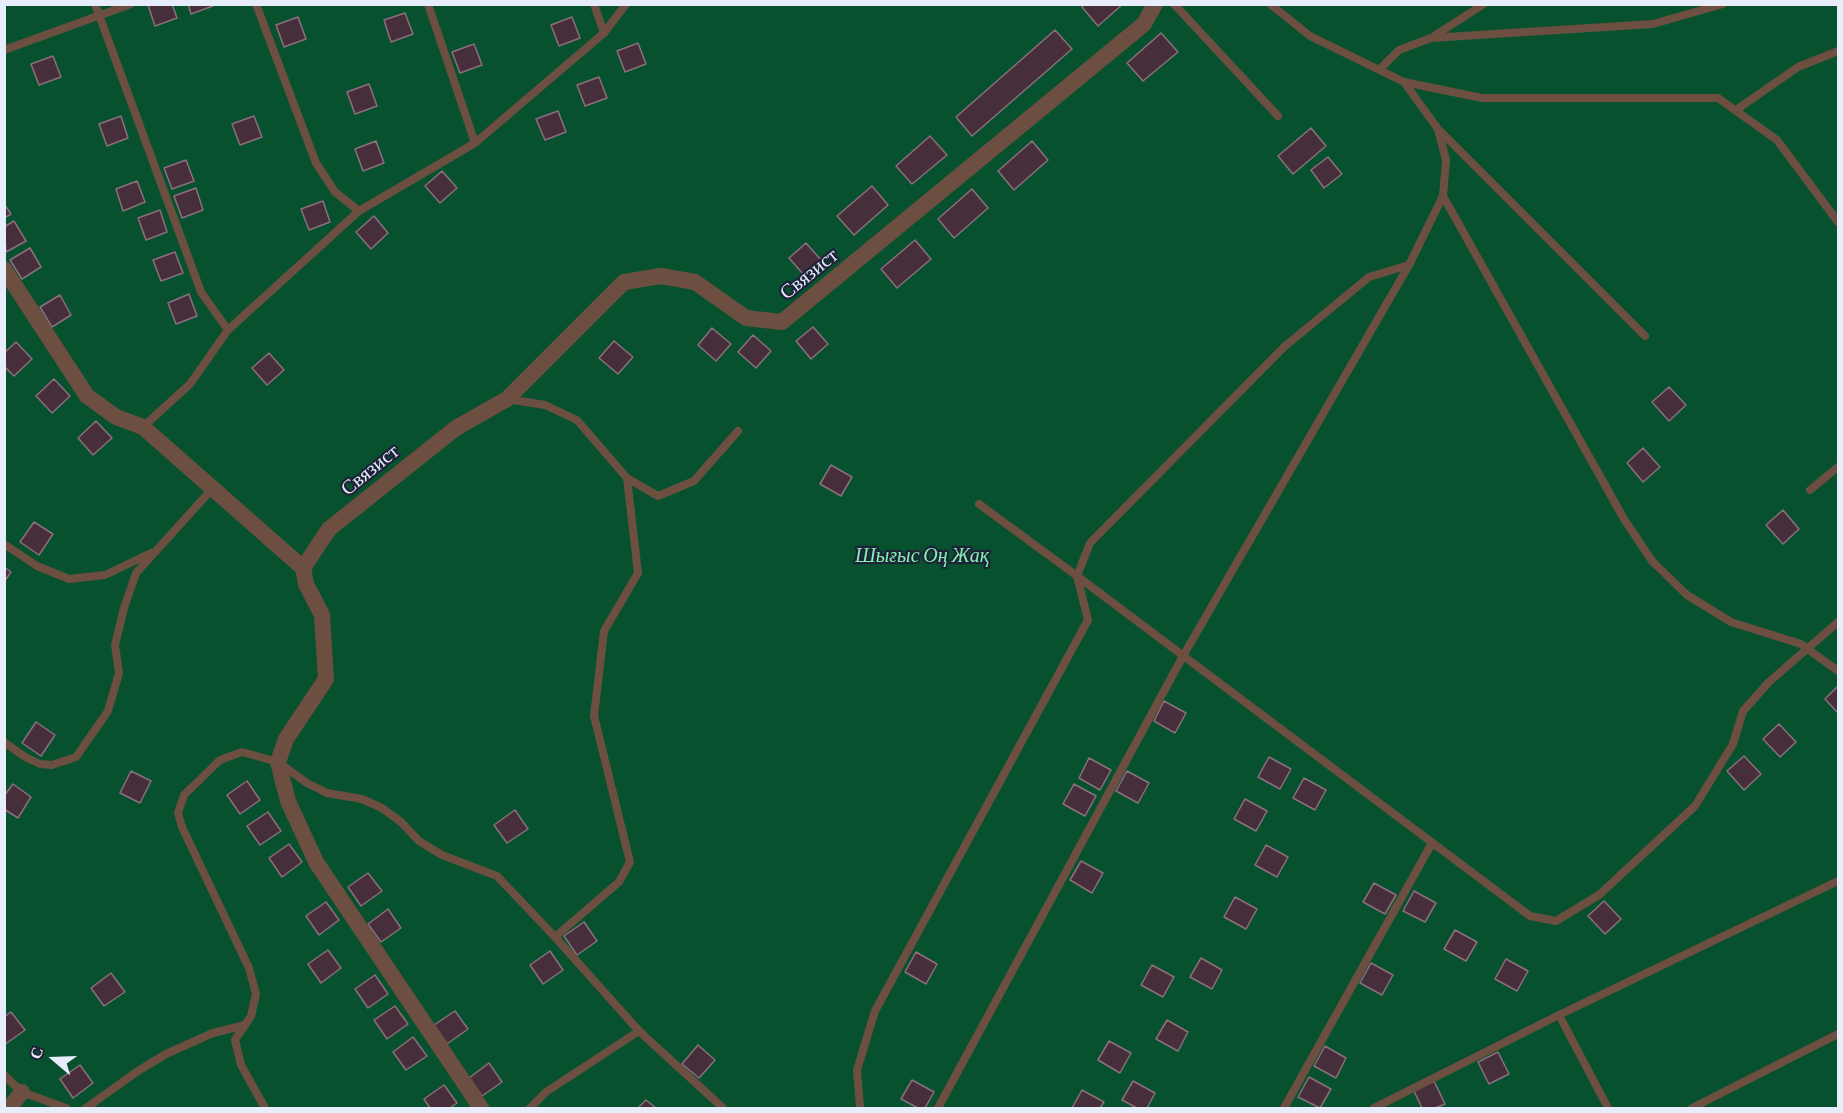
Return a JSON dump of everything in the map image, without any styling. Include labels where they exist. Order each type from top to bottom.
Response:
[{"type":"street","name":"Связист","points":[[303,568],[329,529],[456,428],[507,399],[624,282],[661,276],[695,282],[746,318],[782,322],[1144,24],[1155,4]]},
{"type":"street","points":[[4,269],[87,396],[116,417],[143,427],[303,568],[306,584],[322,615],[326,679],[286,739],[278,762],[288,801],[316,862],[481,1108]]},
{"type":"street","points":[[9,1108],[22,1092]]},
{"type":"lane","points":[[95,4],[201,292],[228,330]]},
{"type":"lane","points":[[4,50],[131,4]]},
{"type":"lane","points":[[256,4],[316,163],[335,192],[358,211]]},
{"type":"lane","points":[[428,4],[475,143]]},
{"type":"lane","points":[[594,4],[604,33]]},
{"type":"lane","points":[[143,427],[190,384],[228,330],[358,211],[475,143],[604,33],[626,4]]},
{"type":"lane","points":[[1174,4],[1278,116]]},
{"type":"lane","points":[[1270,4],[1310,36],[1404,82],[1482,98],[1718,98],[1777,140],[1839,222]]},
{"type":"lane","points":[[1380,69],[1399,50],[1431,38],[1484,4]]},
{"type":"lane","points":[[1431,38],[1653,24],[1723,4]]},
{"type":"lane","points":[[1736,110],[1798,67],[1839,51]]},
{"type":"lane","points":[[1404,82],[1438,129],[1645,336]]},
{"type":"lane","points":[[938,1108],[1183,656],[1408,265],[1443,196],[1446,160],[1438,129]]},
{"type":"lane","points":[[1443,196],[1624,519],[1652,561],[1687,595],[1731,622],[1809,648],[1839,671]]},
{"type":"lane","points":[[860,1108],[857,1070],[875,1011],[1088,620],[1077,576],[1090,543],[1284,347],[1369,277],[1408,265]]},
{"type":"lane","points":[[507,399],[544,405],[577,420],[627,478],[658,496],[694,481],[738,431]]},
{"type":"lane","points":[[1810,490],[1839,467]]},
{"type":"lane","points":[[555,937],[619,882],[630,862],[594,716],[604,631],[638,573],[627,478]]},
{"type":"lane","points":[[4,742],[25,757],[40,764],[52,765],[76,757],[108,711],[119,673],[115,645],[136,573],[213,488]]},
{"type":"lane","points":[[978,504],[1530,916],[1556,921],[1599,895],[1695,806],[1733,744],[1743,711],[1768,682],[1839,622]]},
{"type":"lane","points":[[4,544],[37,566],[69,579],[105,575],[157,550]]},
{"type":"lane","points":[[265,1108],[241,1065],[235,1040],[251,1016],[256,994],[249,968],[182,827],[178,813],[184,795],[220,760],[242,752],[278,762],[307,783],[327,793],[362,799],[382,808],[401,822],[419,841],[442,855],[497,876],[639,1031],[723,1108]]},
{"type":"lane","points":[[1284,1108],[1432,843]]},
{"type":"lane","points":[[1374,1108],[1839,881]]},
{"type":"lane","points":[[1559,1016],[1608,1108]]},
{"type":"lane","points":[[86,1108],[166,1054],[213,1033],[245,1025]]},
{"type":"lane","points":[[530,1108],[546,1092],[639,1031]]},
{"type":"lane","points":[[1692,1108],[1839,1034]]},
{"type":"lane","points":[[4,1075],[22,1092],[66,1108]]},
{"type":"green space","name":"Шығыс Оң Жақ","points":[[5,5],[1838,5],[1838,1108],[5,1108]]},
{"type":"building","points":[[172,4],[177,18],[155,26],[148,5]]},
{"type":"building","points":[[188,4],[212,4],[213,6],[191,14]]},
{"type":"building","points":[[1085,4],[1123,4],[1098,26],[1082,7]]},
{"type":"building","points":[[405,13],[413,34],[391,42],[384,20]]},
{"type":"building","points":[[298,17],[306,39],[284,47],[276,25]]},
{"type":"building","points":[[572,17],[580,38],[559,46],[551,25]]},
{"type":"building","points":[[1055,30],[1072,49],[972,136],[956,117]]},
{"type":"building","points":[[1161,33],[1178,52],[1143,81],[1127,63]]},
{"type":"building","points":[[638,43],[646,64],[625,72],[617,51]]},
{"type":"building","points":[[474,44],[482,65],[460,73],[452,52]]},
{"type":"building","points":[[53,56],[61,77],[39,85],[31,64]]},
{"type":"building","points":[[599,77],[607,98],[585,106],[577,85]]},
{"type":"building","points":[[369,84],[377,106],[355,114],[347,92]]},
{"type":"building","points":[[558,111],[566,132],[545,140],[536,119]]},
{"type":"building","points":[[121,116],[128,138],[107,146],[99,124]]},
{"type":"building","points":[[254,116],[262,137],[240,145],[232,124]]},
{"type":"building","points":[[1311,128],[1326,146],[1293,174],[1278,156]]},
{"type":"building","points":[[930,136],[947,155],[912,184],[896,166]]},
{"type":"building","points":[[376,141],[384,163],[363,171],[355,149]]},
{"type":"building","points":[[1032,141],[1048,160],[1014,190],[998,171]]},
{"type":"building","points":[[1328,157],[1342,174],[1324,188],[1311,170]]},
{"type":"building","points":[[186,160],[194,181],[172,189],[164,168]]},
{"type":"building","points":[[442,171],[457,188],[440,203],[425,186]]},
{"type":"building","points":[[137,181],[145,202],[123,211],[116,189]]},
{"type":"building","points":[[872,186],[888,205],[854,235],[837,216]]},
{"type":"building","points":[[196,188],[203,210],[182,218],[174,196]]},
{"type":"building","points":[[972,189],[988,208],[954,238],[938,219]]},
{"type":"building","points":[[323,201],[330,222],[309,230],[301,209]]},
{"type":"building","points":[[4,204],[11,214],[4,218]]},
{"type":"building","points":[[160,210],[167,232],[146,240],[138,218]]},
{"type":"building","points":[[374,216],[388,233],[371,249],[356,232]]},
{"type":"building","points":[[14,221],[26,241],[6,252],[4,227]]},
{"type":"building","points":[[915,240],[931,259],[897,288],[881,269]]},
{"type":"building","points":[[806,243],[821,260],[804,275],[789,258]]},
{"type":"building","points":[[30,248],[41,267],[22,279],[10,260]]},
{"type":"building","points":[[175,252],[183,273],[161,281],[153,260]]},
{"type":"building","points":[[189,294],[197,316],[176,324],[168,303]]},
{"type":"building","points":[[60,295],[71,315],[52,327],[40,307]]},
{"type":"building","points":[[813,327],[828,344],[811,359],[796,341]]},
{"type":"building","points":[[712,328],[731,344],[716,361],[698,345]]},
{"type":"building","points":[[753,335],[771,351],[756,368],[738,352]]},
{"type":"building","points":[[614,341],[633,357],[618,374],[599,358]]},
{"type":"building","points":[[16,342],[32,359],[14,376],[4,366],[4,353]]},
{"type":"building","points":[[269,353],[284,370],[267,385],[252,368]]},
{"type":"building","points":[[54,379],[70,396],[52,413],[36,396]]},
{"type":"building","points":[[1669,387],[1686,405],[1669,421],[1652,402]]},
{"type":"building","points":[[96,421],[112,438],[93,455],[78,438]]},
{"type":"building","points":[[1643,448],[1660,467],[1643,482],[1627,463]]},
{"type":"building","points":[[831,465],[852,477],[841,496],[820,484]]},
{"type":"building","points":[[1783,510],[1799,529],[1783,544],[1766,525]]},
{"type":"building","points":[[34,522],[53,534],[39,555],[20,542]]},
{"type":"building","points":[[4,567],[11,572],[4,582]]},
{"type":"building","points":[[1838,686],[1838,713],[1825,699]]},
{"type":"building","points":[[1164,701],[1186,713],[1175,733],[1154,721]]},
{"type":"building","points":[[36,722],[55,735],[41,756],[22,743]]},
{"type":"building","points":[[1779,724],[1796,742],[1780,757],[1763,739]]},
{"type":"building","points":[[1744,756],[1761,774],[1744,790],[1727,771]]},
{"type":"building","points":[[1269,757],[1291,769],[1280,789],[1258,777]]},
{"type":"building","points":[[1089,758],[1111,770],[1100,790],[1079,778]]},
{"type":"building","points":[[131,771],[151,781],[140,803],[120,793]]},
{"type":"building","points":[[1127,771],[1149,783],[1138,803],[1116,791]]},
{"type":"building","points":[[1304,778],[1326,790],[1315,810],[1293,798]]},
{"type":"building","points":[[247,781],[260,800],[240,814],[227,795]]},
{"type":"building","points":[[13,784],[31,797],[18,818],[4,809],[4,796]]},
{"type":"building","points":[[1074,784],[1096,796],[1085,816],[1063,804]]},
{"type":"building","points":[[1245,799],[1267,811],[1256,831],[1234,819]]},
{"type":"building","points":[[515,810],[528,829],[507,843],[494,825]]},
{"type":"building","points":[[268,812],[281,831],[260,845],[247,826]]},
{"type":"building","points":[[289,844],[302,862],[282,877],[269,858]]},
{"type":"building","points":[[1266,845],[1288,857],[1277,877],[1255,865]]},
{"type":"building","points":[[1081,861],[1103,873],[1092,893],[1070,880]]},
{"type":"building","points":[[368,873],[382,891],[361,906],[348,887]]},
{"type":"building","points":[[1374,883],[1396,895],[1385,914],[1363,902]]},
{"type":"building","points":[[1414,891],[1436,903],[1425,922],[1403,911]]},
{"type":"building","points":[[1235,897],[1257,909],[1246,929],[1224,917]]},
{"type":"building","points":[[1604,901],[1621,919],[1605,934],[1588,916]]},
{"type":"building","points":[[326,902],[339,920],[319,935],[306,916]]},
{"type":"building","points":[[388,909],[401,928],[381,942],[368,924]]},
{"type":"building","points":[[584,922],[597,941],[577,955],[564,936]]},
{"type":"building","points":[[1455,930],[1477,942],[1466,961],[1444,949]]},
{"type":"building","points":[[328,950],[341,968],[321,983],[308,964]]},
{"type":"building","points":[[550,951],[563,970],[543,984],[530,965]]},
{"type":"building","points":[[916,952],[937,964],[926,984],[905,972]]},
{"type":"building","points":[[1201,958],[1222,970],[1212,989],[1190,977]]},
{"type":"building","points":[[1506,959],[1528,971],[1517,991],[1495,979]]},
{"type":"building","points":[[1371,963],[1393,975],[1382,995],[1360,983]]},
{"type":"building","points":[[1152,965],[1174,977],[1163,997],[1141,985]]},
{"type":"building","points":[[111,973],[125,992],[104,1006],[91,988]]},
{"type":"building","points":[[375,975],[388,994],[368,1008],[355,989]]},
{"type":"building","points":[[395,1006],[408,1024],[387,1039],[374,1020]]},
{"type":"building","points":[[455,1011],[468,1029],[447,1044],[434,1025]]},
{"type":"building","points":[[11,1012],[25,1030],[4,1045],[4,1017]]},
{"type":"building","points":[[1167,1020],[1188,1032],[1178,1051],[1156,1039]]},
{"type":"building","points":[[413,1037],[427,1056],[406,1070],[393,1052]]},
{"type":"building","points":[[1109,1041],[1131,1053],[1120,1073],[1098,1060]]},
{"type":"building","points":[[698,1045],[715,1060],[699,1078],[682,1064]]},
{"type":"building","points":[[1325,1046],[1346,1058],[1336,1078],[1314,1066]]},
{"type":"building","points":[[1498,1052],[1509,1074],[1489,1084],[1478,1062]]},
{"type":"building","points":[[489,1063],[502,1082],[482,1096],[469,1078]]},
{"type":"building","points":[[80,1065],[93,1083],[73,1098],[60,1079]]},
{"type":"building","points":[[1309,1077],[1331,1089],[1320,1108],[1298,1097]]},
{"type":"building","points":[[912,1080],[934,1092],[925,1108],[918,1108],[901,1099]]},
{"type":"building","points":[[1133,1081],[1155,1093],[1147,1108],[1137,1108],[1122,1100]]},
{"type":"building","points":[[1434,1081],[1445,1104],[1435,1108],[1422,1108],[1414,1091]]},
{"type":"building","points":[[444,1085],[457,1103],[450,1108],[430,1108],[424,1099]]},
{"type":"building","points":[[1082,1090],[1104,1102],[1100,1108],[1072,1108]]},
{"type":"building","points":[[646,1100],[656,1108],[638,1108]]}]
